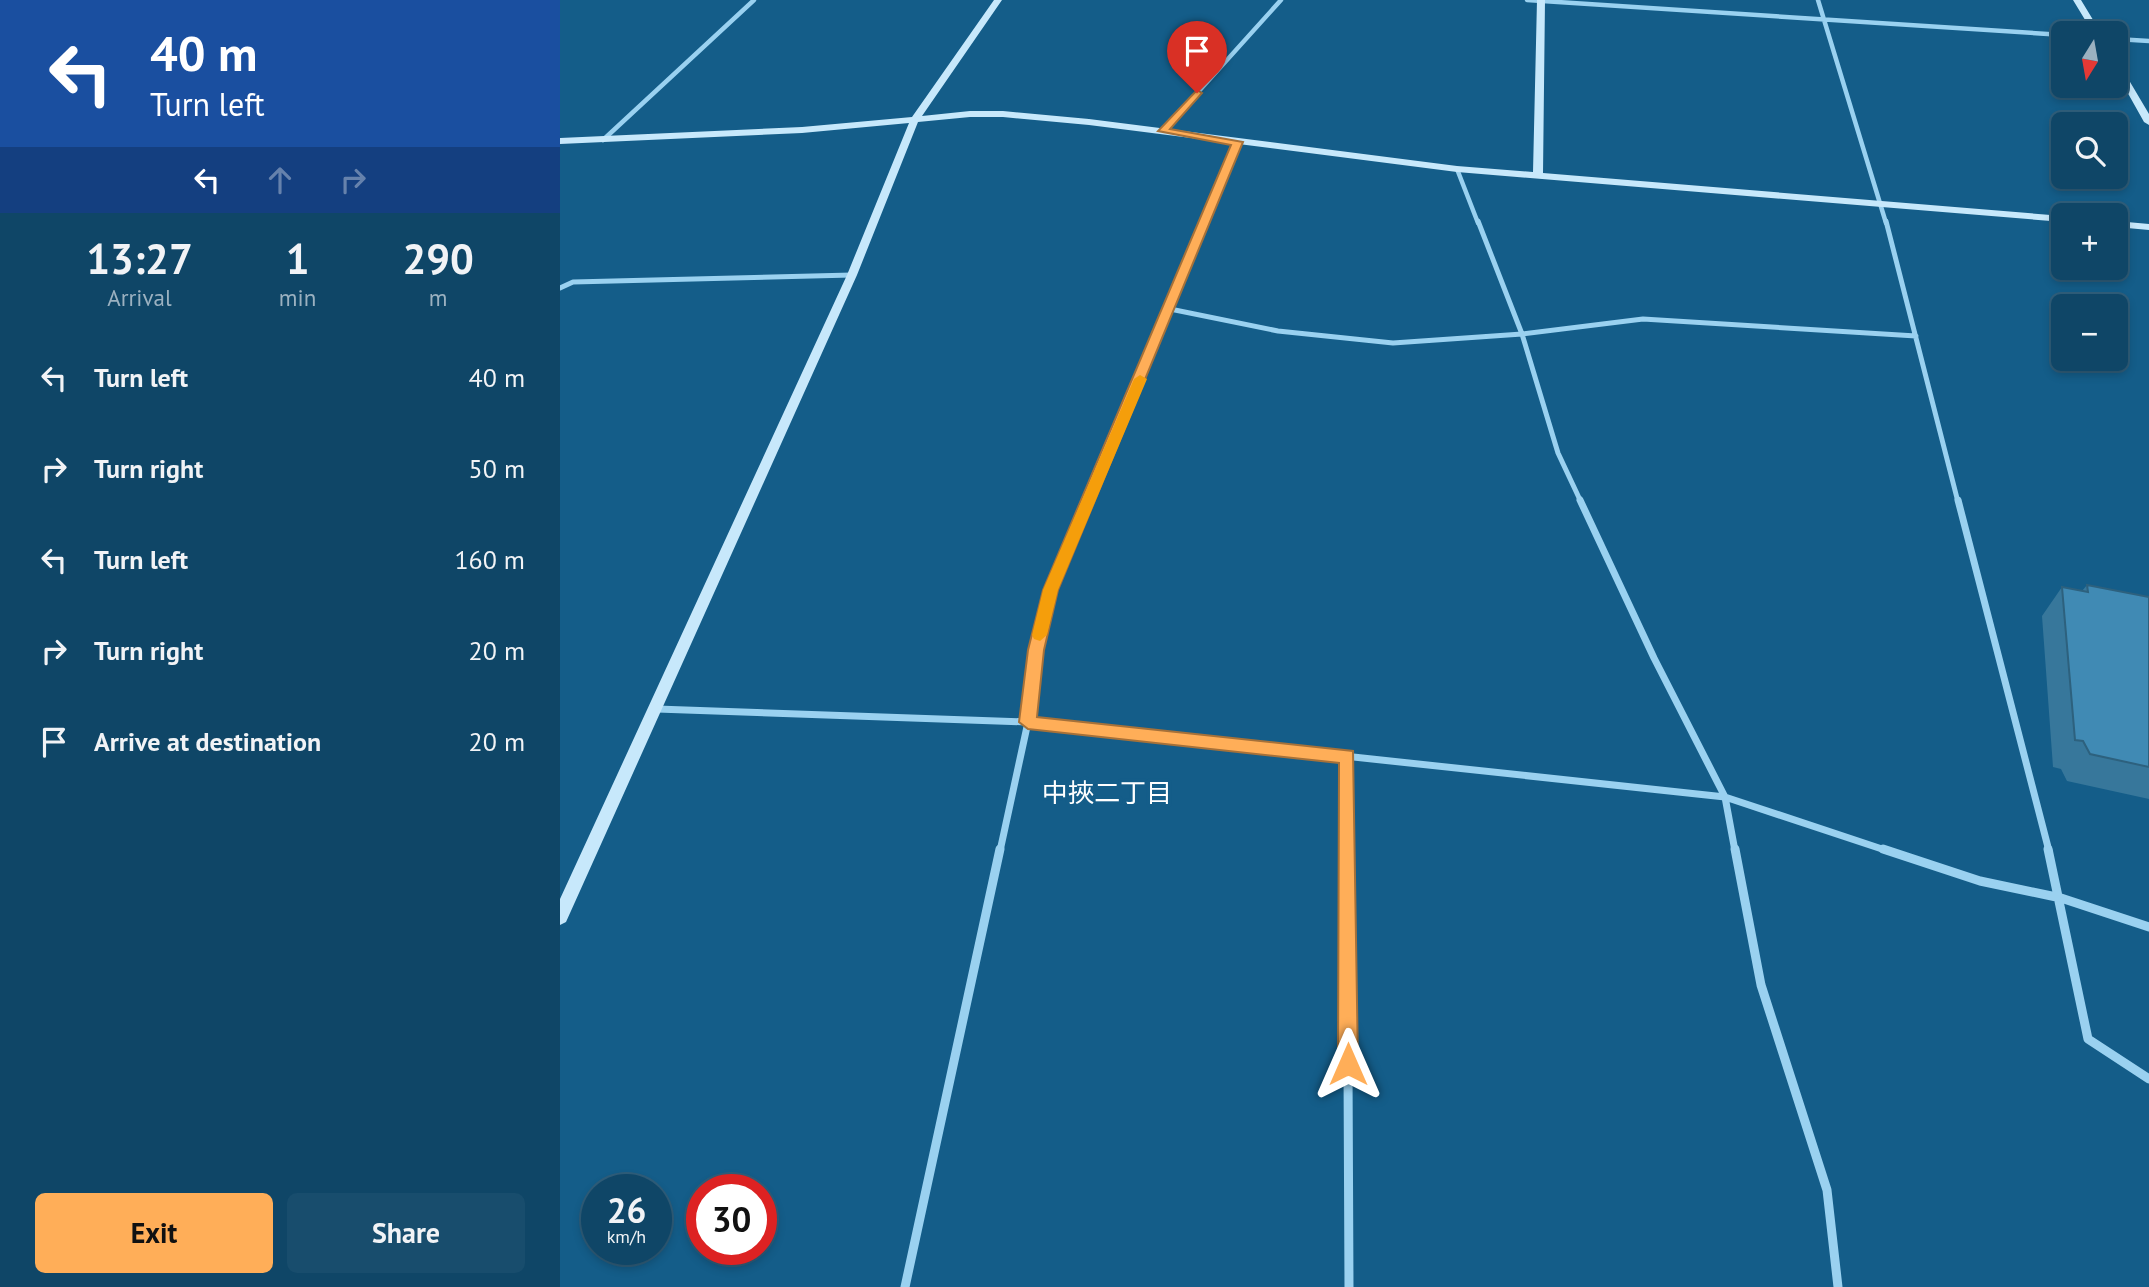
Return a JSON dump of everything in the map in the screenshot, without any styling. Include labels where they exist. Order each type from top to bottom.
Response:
[{"type":"street","points":[[602,141],[754,0]]},
{"type":"street","points":[[560,917],[657,709],[852,275],[914,121],[998,0]]},
{"type":"street","points":[[1163,131],[1282,0]]},
{"type":"street","points":[[1527,0],[2051,35]]},
{"type":"street","points":[[1818,0],[1881,203],[1916,336],[2061,898],[2088,1039],[2149,1079]]},
{"type":"street","points":[[2077,0],[2090,21]]},
{"type":"street","points":[[1538,175],[1541,1]]},
{"type":"street","points":[[2128,40],[2149,41]]},
{"type":"street","points":[[2128,86],[2149,122]]},
{"type":"street","points":[[560,141],[602,141],[914,121],[970,114],[1003,114],[1163,131],[1457,169],[2051,218]]},
{"type":"street","points":[[905,1287],[1028,722],[1036,650],[1051,590],[1238,142]]},
{"type":"street","points":[[1457,169],[1522,334],[1558,453],[1654,658],[1725,797],[1761,985],[1827,1190],[1838,1287]]},
{"type":"street","points":[[2128,225],[2149,227]]},
{"type":"street","points":[[560,288],[573,282],[852,275]]},
{"type":"street","points":[[1170,309],[1278,331],[1393,342],[1522,334],[1643,319],[1916,336]]},
{"type":"street","points":[[657,709],[1028,722],[1725,797],[1980,881],[2061,898],[2149,927]]},
{"type":"street","points":[[1347,757],[1349,1287]]},
{"type":"building","points":[[2087,585],[2149,597],[2149,767],[2090,754],[2083,741],[2075,740],[2062,587],[2088,592]]},
{"type":"slow traffic","points":[[1040,635],[1051,590],[1140,379]]},
{"type":"district","name":"中挾二丁目","points":[[1107,793]]},
{"type":"route","points":[[1197,93],[1163,131],[1238,142],[1051,590],[1036,650],[1028,722],[1347,757],[1348,1064]]}]
